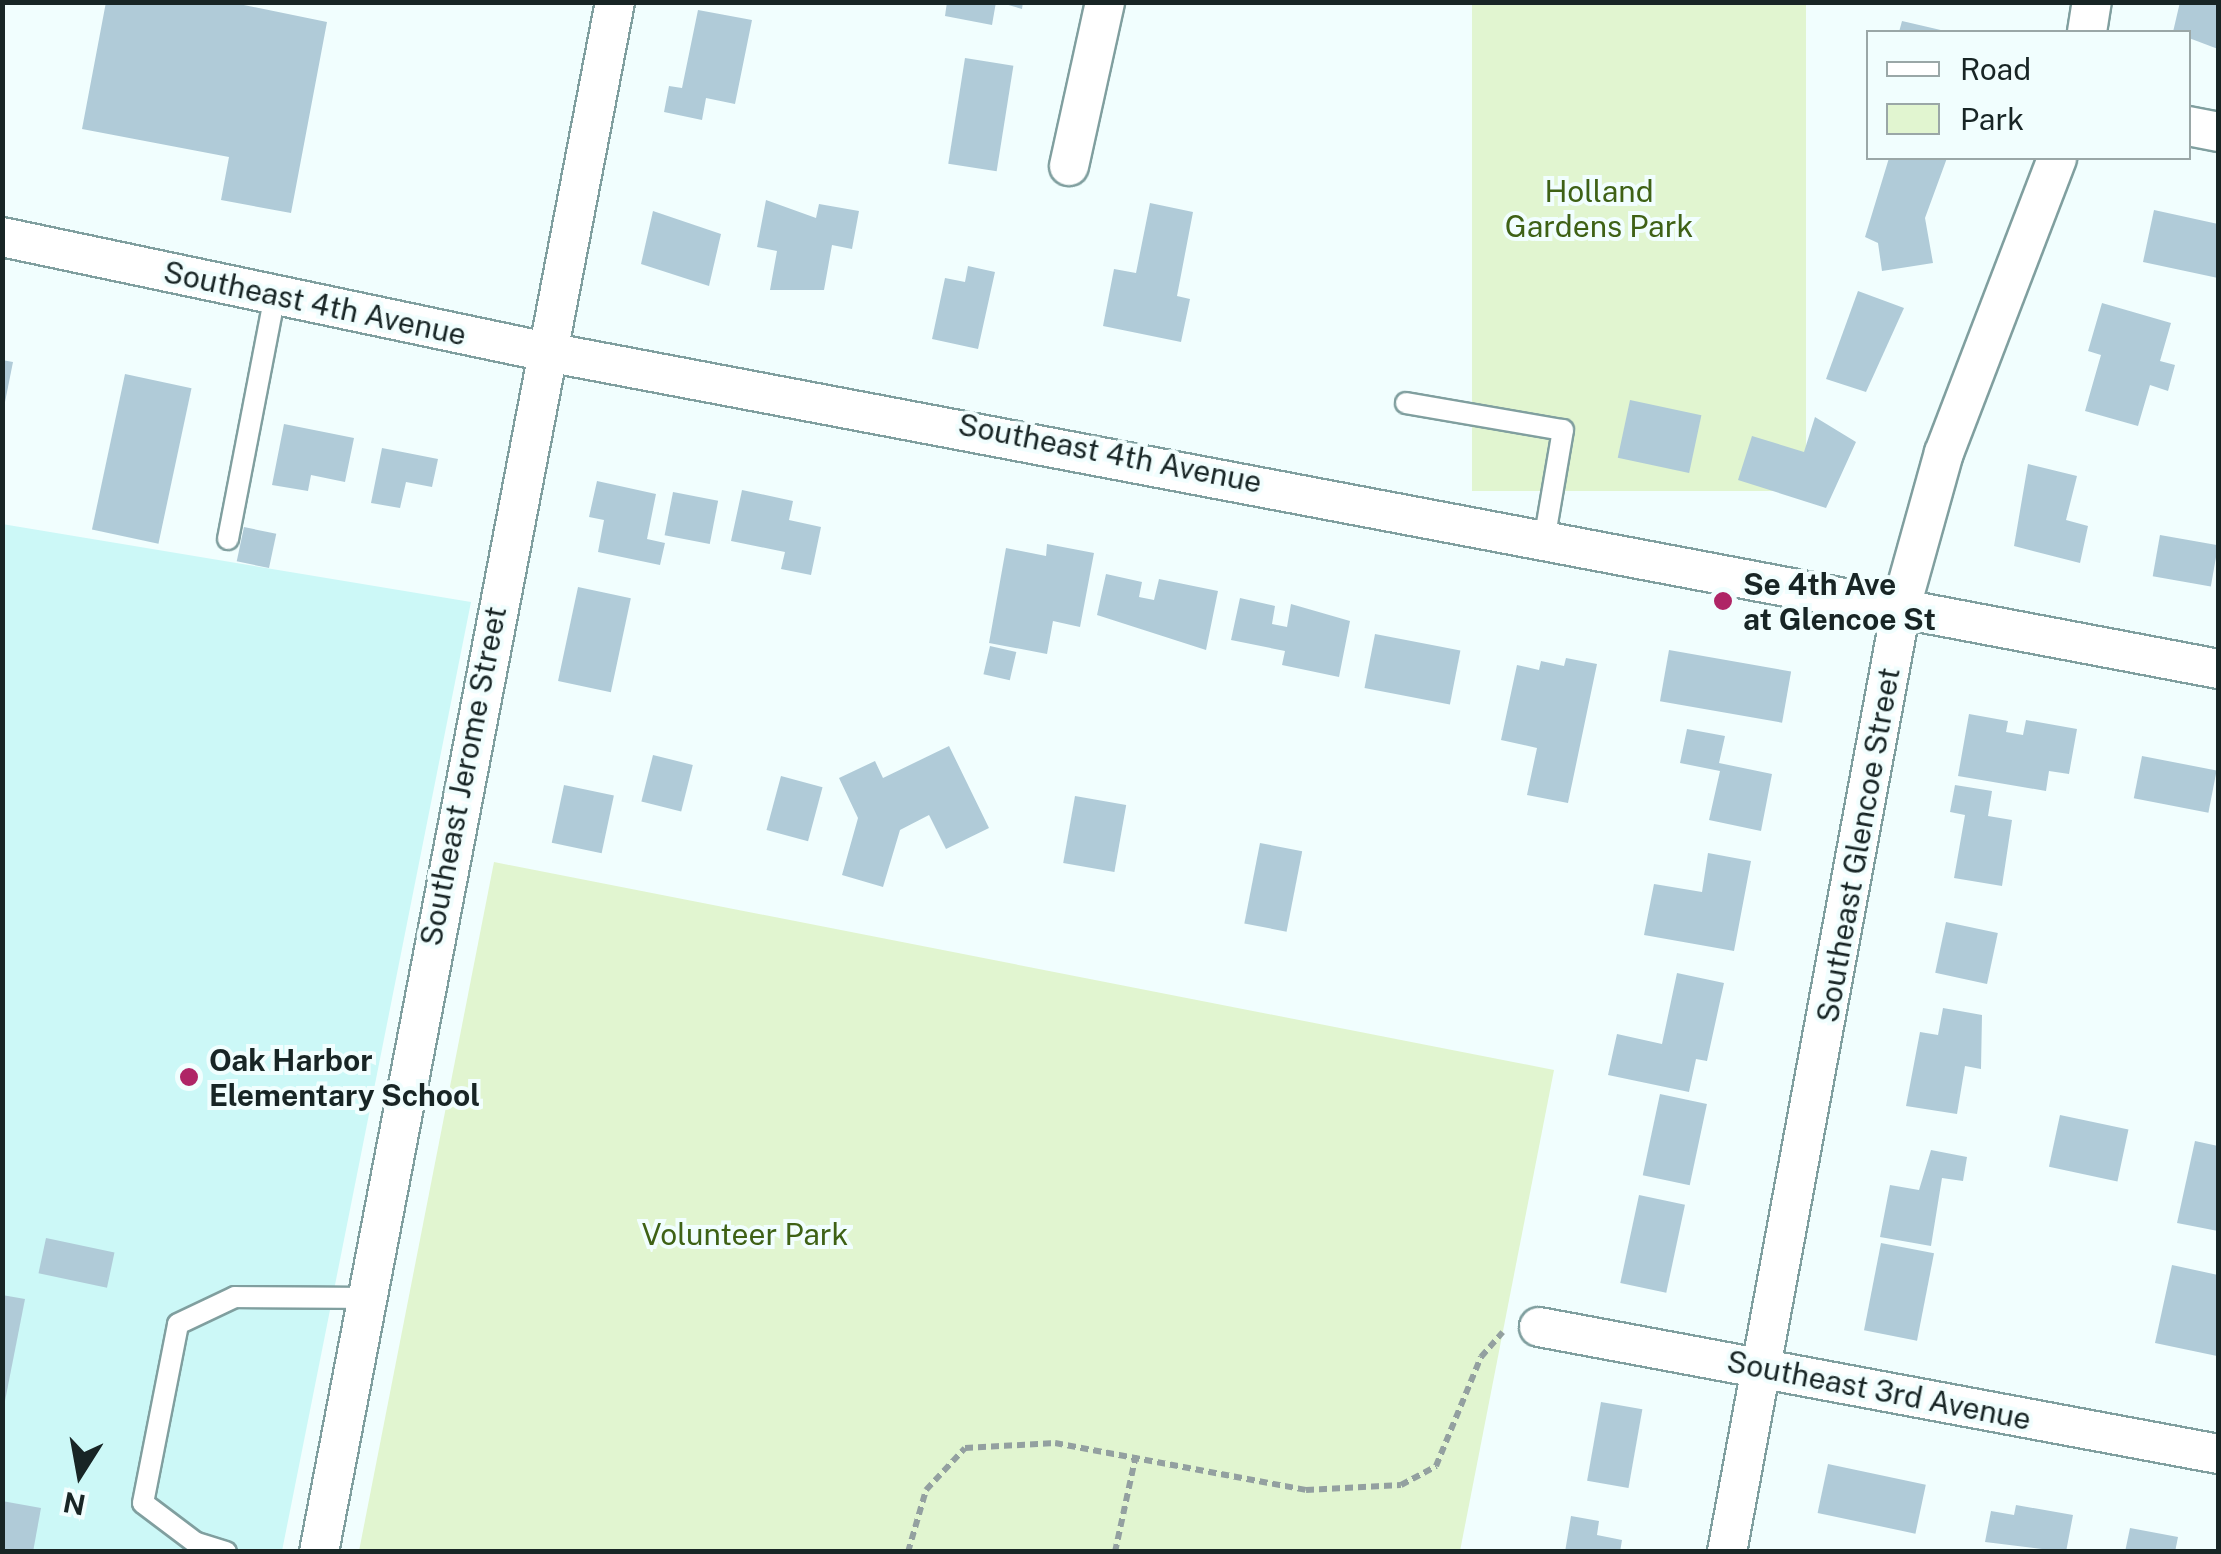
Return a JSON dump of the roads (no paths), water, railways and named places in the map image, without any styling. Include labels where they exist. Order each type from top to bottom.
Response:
[{"type":"street","name":"Southeast Jerome Street","points":[[319,1552],[542,351],[615,2]]},
{"type":"street","points":[[1070,166],[1105,2]]},
{"type":"street","points":[[2086,30],[2092,2]]},
{"type":"street","points":[[2191,127],[2218,132]]},
{"type":"street","name":"Southeast Glencoe Street","points":[[1727,1552],[1902,603],[1944,453],[2056,160]]},
{"type":"street","name":"Southeast 4th Avenue","points":[[2,237],[542,351],[1545,535],[1902,603],[2218,669]]},
{"type":"street","name":"Southeast 3rd Avenue","points":[[1539,1327],[2218,1454]]},
{"type":"lane","points":[[228,540],[275,294]]},
{"type":"lane","points":[[1406,403],[1563,430],[1545,535]]},
{"type":"lane","points":[[226,1552],[196,1543],[143,1503],[178,1324],[234,1297],[366,1298]]},
{"type":"place","name":"Se 4th Ave at Glencoe St","points":[[1723,601]]},
{"type":"place","name":"Oak Harbor Elementary School","points":[[189,1077]]},
{"type":"park label","name":"Holland Gardens Park","points":[[1599,208]]},
{"type":"park label","name":"Volunteer Park","points":[[745,1234]]}]
